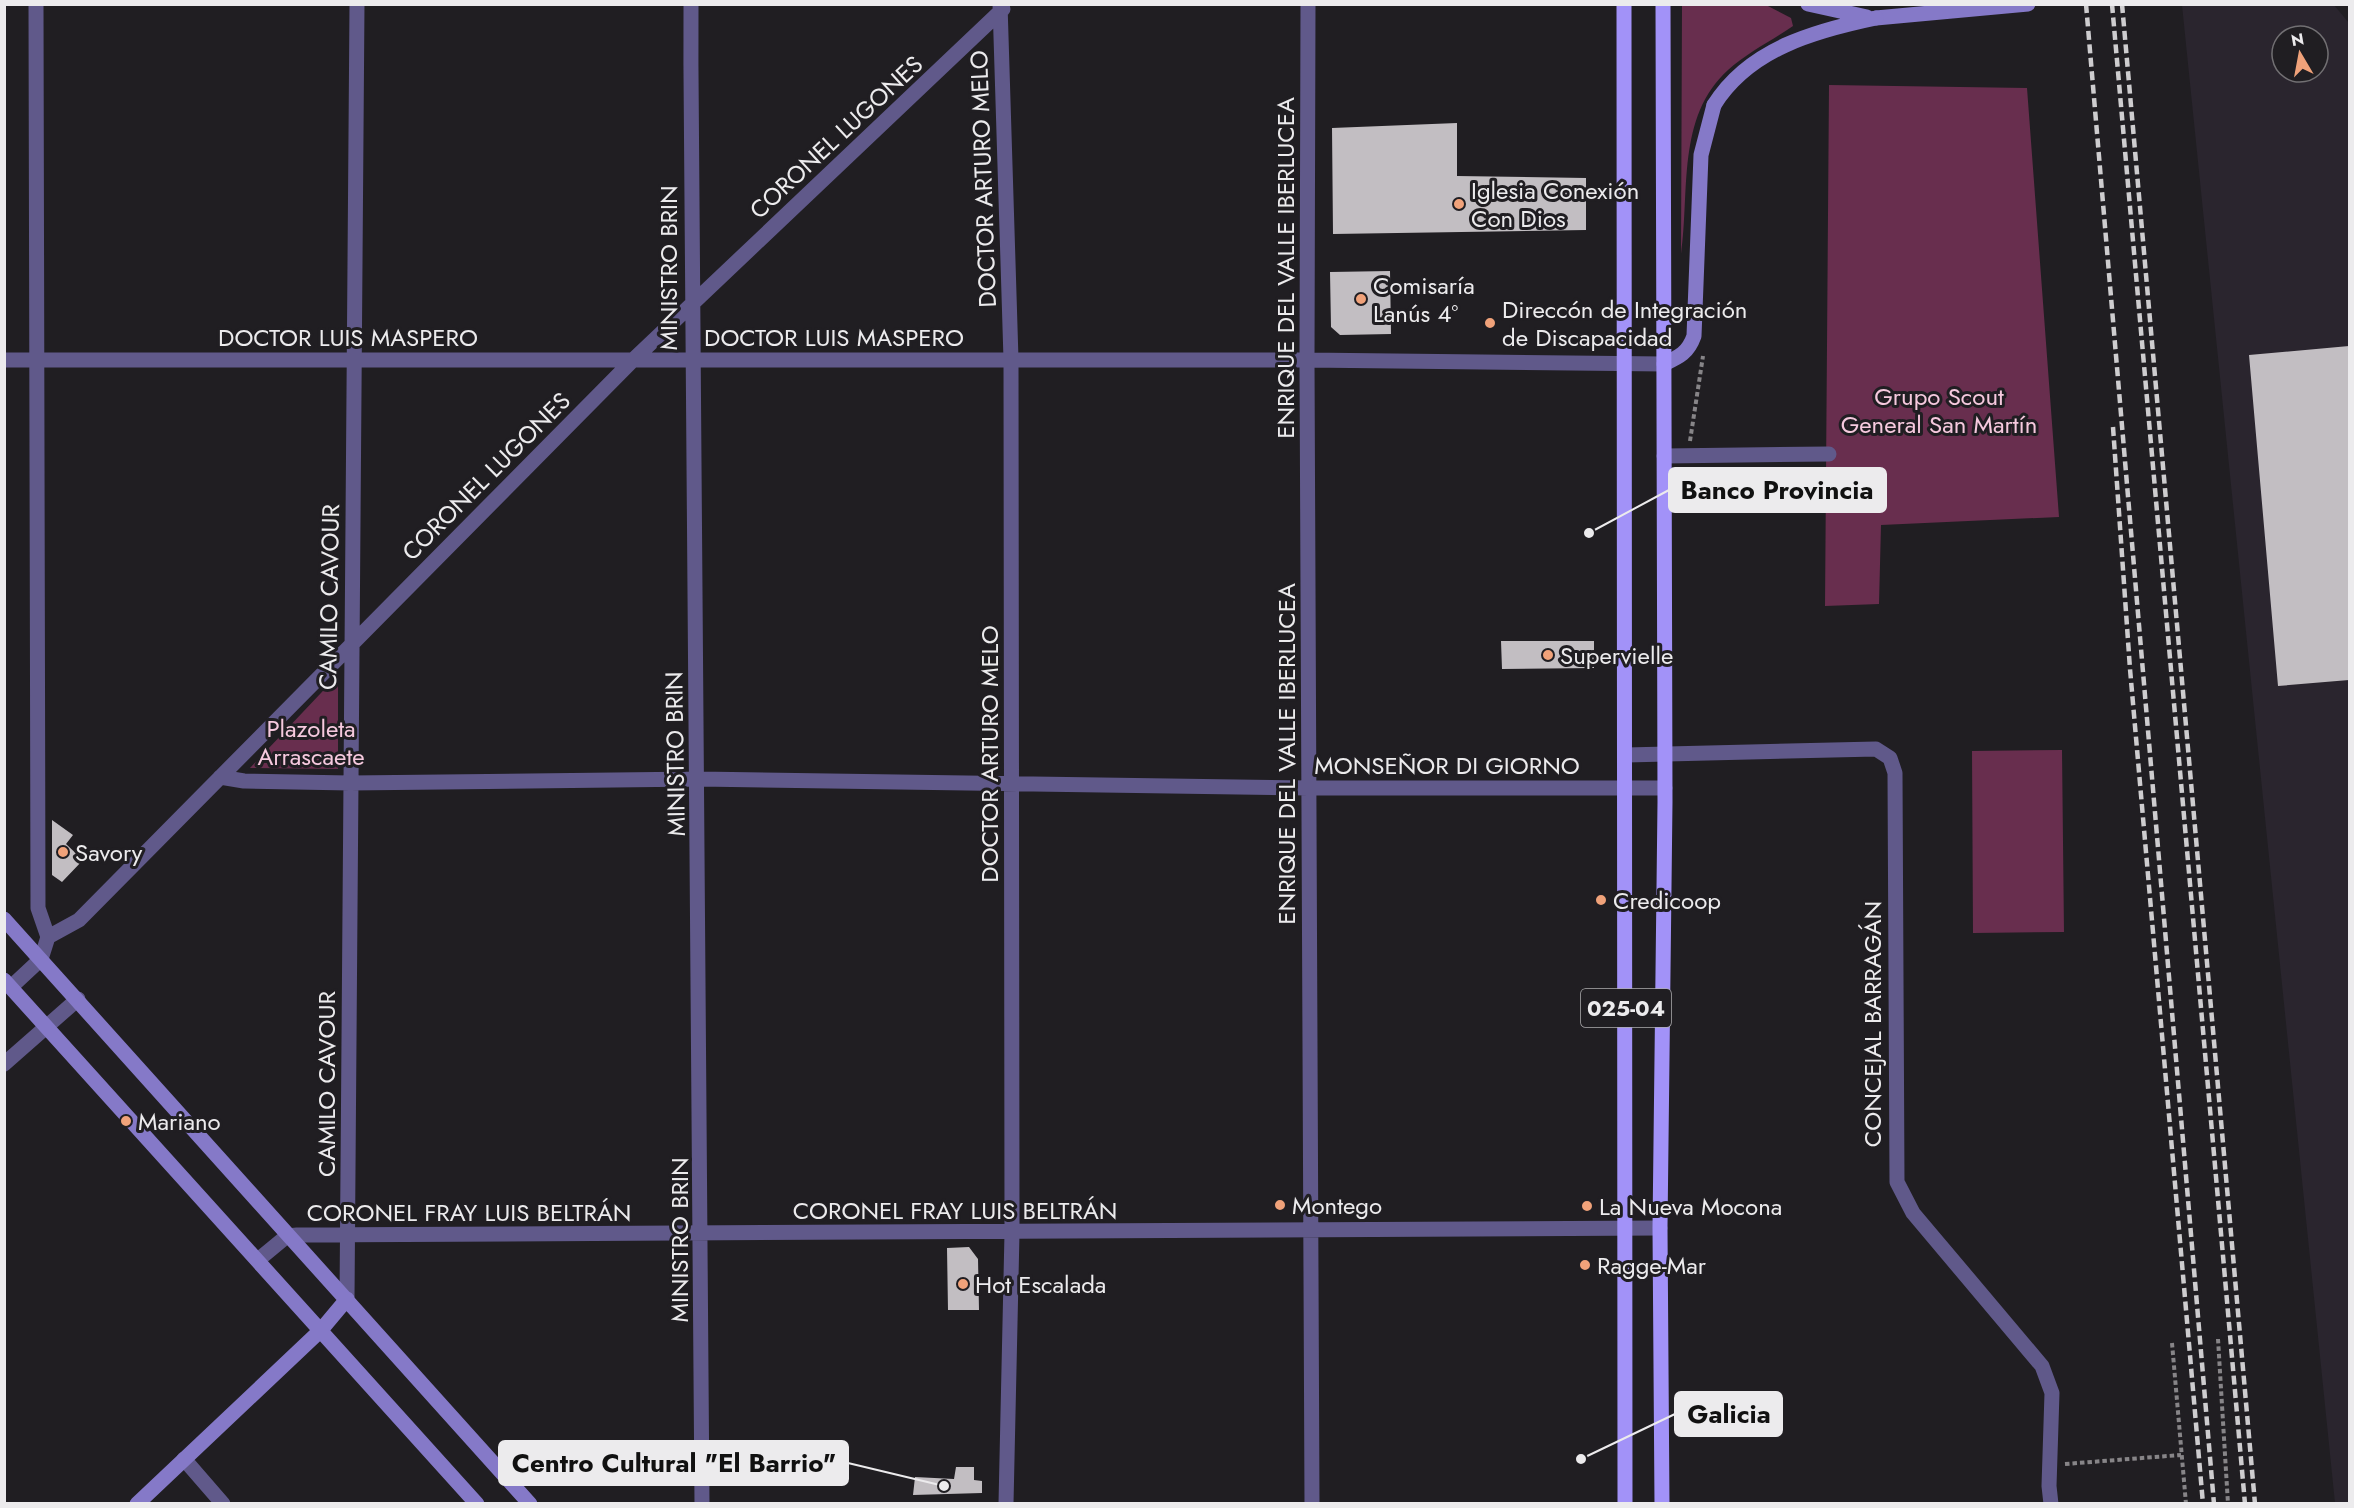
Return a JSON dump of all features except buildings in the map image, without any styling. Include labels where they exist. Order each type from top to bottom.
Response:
[{"type":"main road","name":"025-04","points":[[1624,4],[1625,1503]]},
{"type":"main road","name":"025-04","points":[[1662,1503],[1660,1228],[1665,788],[1663,4]]},
{"type":"street","points":[[36,4],[39,908],[48,937],[41,959],[8,984],[477,1503]]},
{"type":"street","name":"CAMILO CAVOUR","points":[[347,1299],[357,4]]},
{"type":"street","name":"MINISTRO BRIN","points":[[691,4],[691,360],[699,779],[702,1503]]},
{"type":"street","name":"ENRIQUE DEL VALLE IBERLUCEA","points":[[1308,4],[1307,360],[1312,1503]]},
{"type":"street","points":[[1808,4],[1876,18]]},
{"type":"street","points":[[1664,364],[1681,357],[1690,347],[1694,336],[1701,155],[1714,105],[1726,86],[1743,70],[1807,34],[1876,18],[2028,4]]},
{"type":"street","name":"CORONEL LUGONES","points":[[48,937],[79,920],[633,360],[1003,7]]},
{"type":"street","name":"DOCTOR ARTURO MELO","points":[[1003,7],[1011,359],[1012,784],[1012,1233],[1006,1503]]},
{"type":"street","name":"DOCTOR LUIS MASPERO","points":[[4,360],[1011,359],[1664,364]]},
{"type":"street","points":[[1664,456],[1829,454]]},
{"type":"street","name":"CONCEJAL BARRAGÁN","points":[[1626,755],[1876,749],[1890,758],[1895,772],[1897,1182],[1913,1213],[2042,1366],[2052,1393],[2049,1486],[2051,1503]]},
{"type":"street","name":"MONSEÑOR DI GIORNO","points":[[220,777],[244,781],[350,783],[699,779],[1309,788],[1665,788]]},
{"type":"street","points":[[4,919],[78,999],[287,1236],[347,1299],[530,1503]]},
{"type":"street","points":[[4,1064],[78,999]]},
{"type":"street","name":"CORONEL FRAY LUIS BELTRÁN","points":[[258,1260],[287,1236],[1311,1232],[1660,1228]]},
{"type":"street","points":[[137,1503],[321,1330],[347,1299]]},
{"type":"street","points":[[184,1460],[223,1503]]},
{"type":"path","points":[[1687,456],[1704,345]]},
{"type":"path","points":[[2218,1339],[2228,1503]]},
{"type":"path","points":[[2172,1343],[2186,1503]]},
{"type":"path","points":[[2050,1466],[2181,1455]]},
{"type":"shaded area","points":[[2182,5],[2334,5],[2349,23],[2349,1503],[2335,1503]]},
{"type":"green space","points":[[1682,5],[1766,5],[1791,18],[1793,26],[1728,70],[1711,89],[1700,110],[1688,157],[1681,254]]},
{"type":"green space","name":"Grupo Scout General San Martín","points":[[1829,85],[2027,88],[2059,517],[1881,525],[1879,604],[1825,606]]},
{"type":"green space","name":"Plazoleta Arrascaete","points":[[338,675],[338,769],[250,768]]},
{"type":"green space","points":[[2062,750],[2064,932],[1973,933],[1972,751]]},
{"type":"railway","points":[[2086,4],[2214,1504]]},
{"type":"railway","points":[[2112,4],[2245,1504]]},
{"type":"railway","points":[[2122,4],[2255,1504]]},
{"type":"railway","points":[[2113,427],[2130,669],[2203,1504]]},
{"type":"place","name":"Iglesia Conexión Con Dios","points":[[1459,204]]},
{"type":"place","name":"Comisaría Lanús 4°","points":[[1361,299]]},
{"type":"place","name":"Direccón de Integración de Discapacidad","points":[[1490,323]]},
{"type":"place","name":"Banco Provincia","points":[[1589,533]]},
{"type":"place","name":"Supervielle","points":[[1548,655]]},
{"type":"place","name":"Savory","points":[[63,852]]},
{"type":"place","name":"Credicoop","points":[[1601,900]]},
{"type":"place","name":"Mariano","points":[[126,1121]]},
{"type":"place","name":"Montego","points":[[1280,1205]]},
{"type":"place","name":"La Nueva Mocona","points":[[1587,1206]]},
{"type":"place","name":"Ragge-Mar","points":[[1585,1265]]},
{"type":"place","name":"Hot Escalada","points":[[963,1284]]},
{"type":"place","name":"Galicia","points":[[1581,1459]]},
{"type":"place","name":"Centro Cultural \"El Barrio\"","points":[[944,1486]]}]
